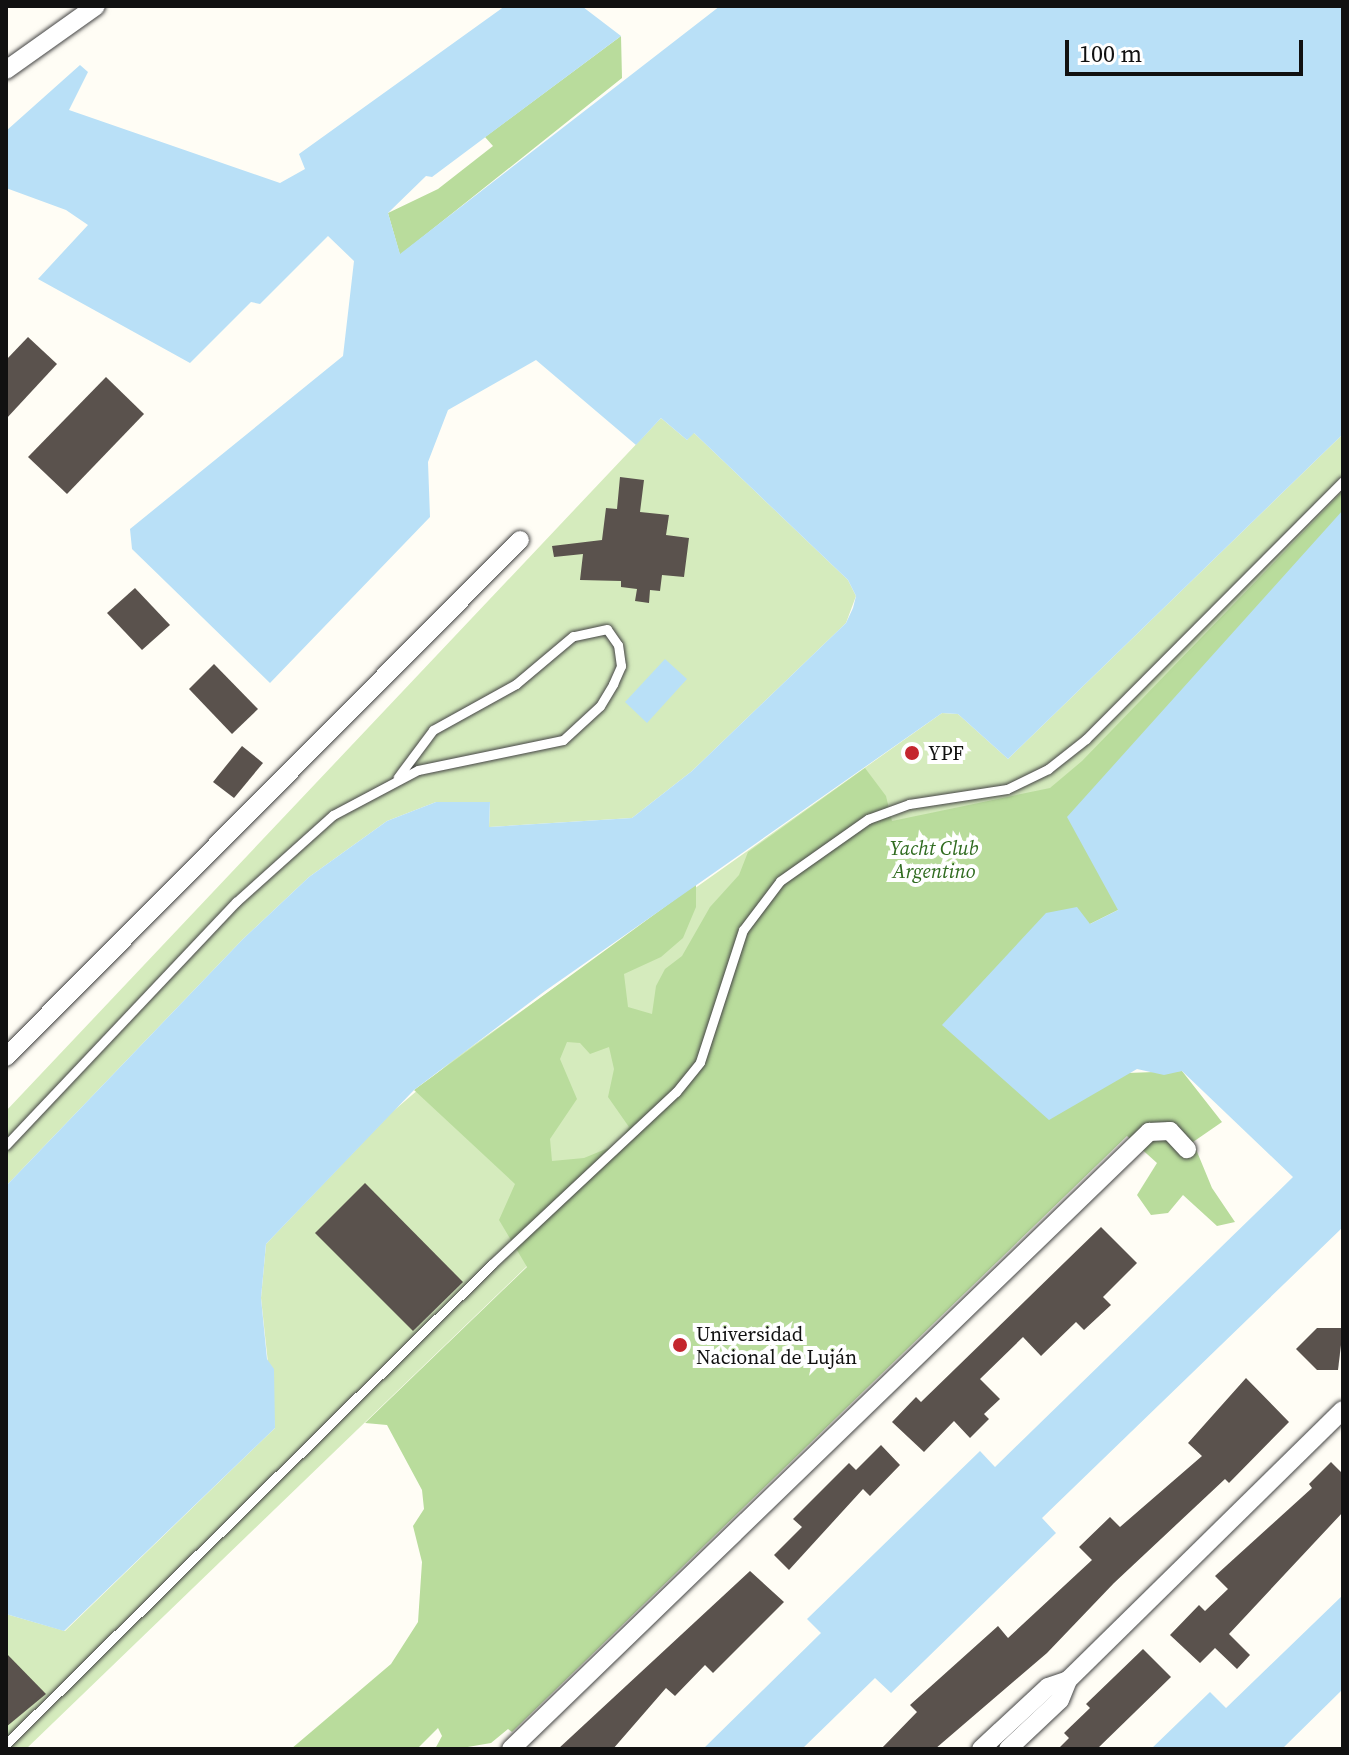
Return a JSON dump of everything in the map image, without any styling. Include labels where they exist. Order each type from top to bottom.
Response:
[{"type":"street","points":[[6,70],[96,6]]},
{"type":"street","points":[[6,1057],[520,540]]},
{"type":"street","points":[[511,1749],[1149,1132],[1170,1131],[1187,1149]]},
{"type":"street","points":[[1008,1749],[1060,1700],[1068,1680],[1343,1410]]},
{"type":"street","points":[[981,1749],[1048,1687],[1068,1680]]},
{"type":"lane","points":[[6,1744],[492,1264],[676,1092],[700,1062],[743,930],[780,881],[868,819],[909,804],[1007,789],[1048,769],[1086,739],[1343,481]]},
{"type":"lane","points":[[6,1145],[236,902],[333,815],[398,777],[445,762],[524,752],[563,740],[600,706],[613,684],[621,666],[618,645],[607,629],[573,636],[516,684],[433,730],[398,777]]},
{"type":"green space","points":[[621,36],[622,78],[400,255],[388,213],[438,189],[493,146],[485,137]]},
{"type":"green space","points":[[661,418],[687,440],[693,432],[848,580],[856,596],[846,623],[692,771],[632,818],[489,827],[490,802],[436,802],[387,821],[309,877],[243,939],[6,1186],[6,1111]]},
{"type":"green space","name":"Yacht Club Argentino","points":[[1343,434],[1343,510],[1067,817],[856,949],[26,1749],[6,1749],[6,1614],[65,1631],[275,1428],[261,1298],[266,1244],[391,1113],[454,1059],[942,713],[958,714],[1008,759]]},
{"type":"green space","name":"Universidad Nacional de Luján","points":[[1343,491],[1343,510],[1118,910],[1090,924],[1127,1073],[1182,1071],[1222,1122],[1193,1142],[1212,1188],[1235,1222],[1217,1226],[1183,1195],[1168,1213],[1151,1215],[1137,1195],[1157,1163],[1127,1136],[512,1732],[508,1729],[491,1743],[456,1749],[435,1749],[442,1736],[438,1728],[417,1749],[291,1749],[391,1664],[418,1622],[422,1562],[413,1526],[424,1509],[422,1490],[387,1425],[365,1423],[527,1267],[499,1220],[515,1184],[414,1090],[696,884],[696,907],[683,938],[661,957],[624,974],[628,1007],[652,1014],[656,986],[665,969],[682,956],[710,907],[739,875],[748,852],[865,768],[886,796],[892,821],[1050,788],[1082,761]],"holes":[[[567,1042],[580,1043],[590,1054],[609,1047],[614,1069],[608,1097],[629,1127],[618,1144],[584,1158],[552,1161],[550,1139],[577,1099],[560,1059]]]},
{"type":"water","points":[[505,6],[583,7],[621,36],[432,177],[426,176],[388,213],[400,254],[720,6],[1343,6],[1343,434],[1008,759],[958,714],[942,713],[545,991],[414,1090],[266,1244],[261,1298],[267,1359],[274,1369],[275,1428],[64,1631],[6,1614],[6,1186],[243,939],[309,877],[387,821],[436,802],[490,802],[489,827],[632,818],[692,771],[846,623],[853,608],[856,596],[848,580],[694,433],[687,440],[661,418],[636,445],[536,360],[448,410],[428,462],[430,517],[270,683],[132,549],[130,529],[343,356],[354,261],[328,236],[260,304],[251,302],[190,363],[38,279],[88,225],[66,210],[6,188],[6,131],[80,65],[88,72],[69,110],[280,183],[305,169],[299,154]]},
{"type":"water","points":[[1343,510],[1343,1227],[1042,1518],[1056,1533],[891,1693],[875,1678],[802,1749],[703,1749],[821,1633],[807,1619],[980,1451],[995,1467],[1293,1177],[1182,1071],[1164,1075],[1137,1069],[1049,1120],[942,1025],[1046,913],[1077,907],[1090,924],[1118,910],[1067,817]]},
{"type":"water","points":[[665,659],[687,679],[647,723],[625,702]]},
{"type":"water","points":[[1343,1595],[1343,1689],[1282,1749],[1151,1749],[1210,1692],[1226,1708]]},
{"type":"building","points":[[28,337],[57,364],[6,419],[6,360]]},
{"type":"building","points":[[106,377],[144,414],[67,494],[28,457]]},
{"type":"building","points":[[620,477],[644,480],[640,512],[669,515],[666,535],[689,538],[684,577],[662,575],[660,591],[650,590],[649,603],[635,601],[637,589],[621,587],[621,581],[580,580],[583,554],[554,557],[552,546],[602,540],[606,508],[617,509]]},
{"type":"building","points":[[135,588],[170,625],[142,650],[107,613]]},
{"type":"building","points":[[214,664],[258,709],[232,734],[189,689]]},
{"type":"building","points":[[242,746],[263,763],[234,798],[213,782]]},
{"type":"building","points":[[365,1183],[463,1282],[413,1331],[315,1233]]},
{"type":"building","points":[[1101,1227],[1137,1263],[1103,1297],[1111,1305],[1084,1330],[1076,1322],[1041,1356],[1023,1337],[980,1379],[1000,1399],[984,1414],[989,1419],[970,1438],[954,1421],[924,1452],[892,1422],[916,1397],[921,1402]]},
{"type":"building","points":[[1317,1328],[1343,1328],[1338,1370],[1317,1370],[1296,1349]]},
{"type":"building","points":[[1246,1378],[1289,1422],[1229,1483],[1225,1479],[1114,1583],[1047,1653],[935,1749],[881,1749],[917,1712],[910,1705],[998,1626],[1008,1638],[1092,1560],[1079,1547],[1110,1517],[1120,1527],[1202,1456],[1188,1443]]},
{"type":"building","points":[[881,1445],[900,1465],[870,1496],[863,1489],[789,1570],[774,1555],[802,1527],[793,1519],[849,1463],[856,1470]]},
{"type":"building","points":[[1331,1462],[1343,1474],[1343,1512],[1229,1634],[1250,1655],[1237,1669],[1215,1648],[1200,1663],[1170,1635],[1199,1605],[1205,1611],[1228,1589],[1215,1576],[1312,1488],[1309,1484]]},
{"type":"building","points":[[750,1571],[784,1602],[713,1673],[705,1665],[675,1696],[666,1688],[613,1749],[558,1749]]},
{"type":"building","points":[[1143,1649],[1171,1677],[1097,1749],[1058,1749],[1069,1738],[1064,1733],[1090,1708],[1086,1704]]},
{"type":"building","points":[[6,1653],[46,1694],[6,1727]]},
{"type":"place","name":"YPF","points":[[912,753]]},
{"type":"place","name":"Universidad Nacional de Luján","points":[[680,1345]]}]
